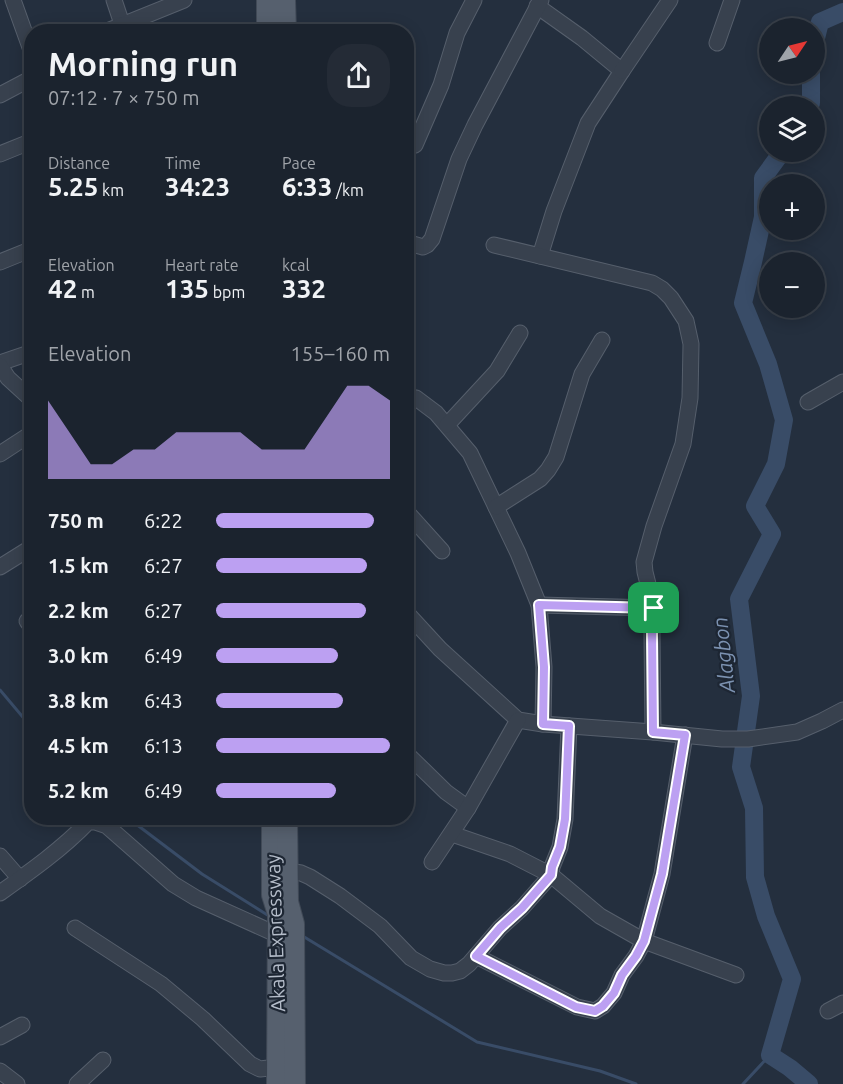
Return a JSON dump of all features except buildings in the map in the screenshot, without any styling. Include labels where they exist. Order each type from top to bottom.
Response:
[{"type":"main road","points":[[267,0],[267,24]]},
{"type":"main road","points":[[285,0],[286,24]]},
{"type":"main road","name":"Akala Expressway","points":[[273,825],[280,898],[294,924],[294,1084]]},
{"type":"main road","name":"Akala Expressway","points":[[277,1076],[278,914],[288,871],[287,825]]},
{"type":"street","points":[[12,0],[24,32]]},
{"type":"street","points":[[114,0],[122,24],[184,0]]},
{"type":"street","points":[[415,145],[441,85],[458,33],[474,0]]},
{"type":"street","points":[[540,256],[554,211],[588,123],[670,0]]},
{"type":"street","points":[[717,43],[732,0]]},
{"type":"street","points":[[414,244],[423,247],[432,239],[459,159],[539,3],[622,71]]},
{"type":"street","points":[[0,95],[24,82]]},
{"type":"street","points":[[0,154],[24,144]]},
{"type":"street","points":[[494,245],[652,283],[662,289],[686,321],[691,344],[690,398],[683,444],[654,526],[644,562],[654,608],[653,732]]},
{"type":"street","points":[[0,262],[24,252]]},
{"type":"street","points":[[447,425],[497,371],[520,333]]},
{"type":"street","points":[[496,507],[540,479],[548,470],[556,457],[582,374],[602,340]]},
{"type":"street","points":[[24,355],[0,365],[8,378],[24,393]]},
{"type":"street","points":[[808,402],[843,382]]},
{"type":"street","points":[[414,398],[436,413],[470,453],[518,553],[539,605],[544,667],[543,724]]},
{"type":"street","points":[[0,453],[24,438]]},
{"type":"street","points":[[414,520],[442,550]]},
{"type":"street","points":[[0,567],[24,552]]},
{"type":"street","points":[[539,605],[654,608]]},
{"type":"street","points":[[414,621],[440,649],[518,720],[722,739],[748,739],[797,732],[843,710]]},
{"type":"street","points":[[432,862],[468,808],[518,720]]},
{"type":"street","points":[[288,871],[310,877],[340,896],[380,926],[411,958],[444,974],[460,971],[551,875],[560,847],[565,819],[569,726]]},
{"type":"street","points":[[476,956],[576,1007],[595,1011],[603,1006],[614,993],[622,975],[644,941],[662,874],[685,735]]},
{"type":"street","points":[[414,761],[446,792],[468,808]]},
{"type":"street","points":[[0,892],[70,841],[85,825]]},
{"type":"street","points":[[104,825],[173,884],[196,898],[278,934]]},
{"type":"street","points":[[452,834],[510,854],[551,875],[600,916],[644,941],[736,975]]},
{"type":"street","points":[[0,856],[20,879]]},
{"type":"street","points":[[75,928],[161,984],[203,1019],[250,1064],[277,1076]]},
{"type":"street","points":[[828,1011],[843,1003]]},
{"type":"street","points":[[0,1037],[22,1025]]},
{"type":"street","points":[[77,1084],[103,1060]]},
{"type":"street","points":[[0,1071],[17,1084]]},
{"type":"waterway","name":"Alagbon","points":[[825,20],[843,12]]},
{"type":"waterway","name":"Alagbon","points":[[811,84],[811,96]]},
{"type":"waterway","name":"Alagbon","points":[[775,162],[763,178],[763,217],[743,303],[768,364],[784,420],[776,464],[755,506],[772,534],[739,599],[751,696],[741,767],[754,808],[755,877],[766,916],[792,979],[770,1055],[809,1084]]},
{"type":"waterway","points":[[0,690],[24,718]]},
{"type":"waterway","points":[[137,825],[202,874],[269,916]]},
{"type":"waterway","points":[[301,935],[477,1042],[600,1071],[636,1084]]},
{"type":"waterway","points":[[743,1084],[770,1055]]},
{"type":"route","points":[[539,605],[654,608],[653,732],[685,735],[662,874],[644,941],[622,975],[614,993],[603,1006],[595,1011],[576,1007],[476,956],[551,875],[560,847],[565,819],[569,726],[543,724],[544,667],[539,605]]}]
